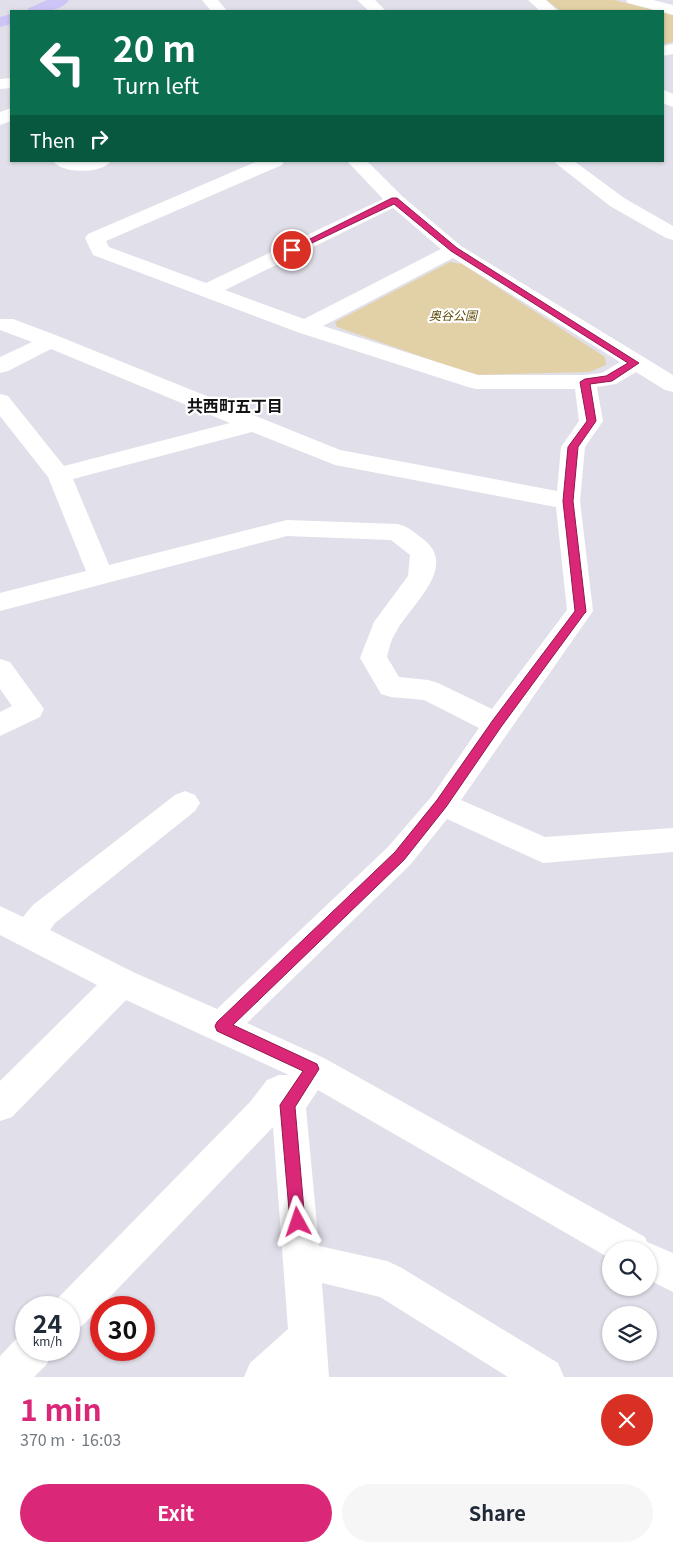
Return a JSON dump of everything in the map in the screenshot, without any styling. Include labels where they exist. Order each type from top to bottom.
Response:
[{"type":"main road","points":[[37,10],[61,0]]},
{"type":"street","points":[[210,0],[218,10]]},
{"type":"street","points":[[365,0],[377,10]]},
{"type":"street","points":[[536,0],[549,10]]},
{"type":"street","points":[[634,0],[673,10]]},
{"type":"street","points":[[2,131],[10,115]]},
{"type":"street","points":[[64,162],[69,164],[93,165],[100,162]]},
{"type":"street","points":[[273,162],[95,238],[100,251],[305,327],[476,382],[585,382],[608,379],[634,363]]},
{"type":"street","points":[[357,162],[395,200],[454,250],[634,363],[673,385]]},
{"type":"street","points":[[563,162],[617,202],[673,234]]},
{"type":"street","points":[[207,291],[395,200]]},
{"type":"street","points":[[305,327],[454,250]]},
{"type":"street","points":[[5,324],[335,458],[568,501]]},
{"type":"street","points":[[0,366],[50,341]]},
{"type":"street","points":[[222,1026],[399,856],[442,804],[497,724],[580,612],[568,501],[573,447],[591,421],[585,382]]},
{"type":"street","points":[[0,401],[59,475],[102,576]]},
{"type":"street","points":[[59,475],[254,424]]},
{"type":"street","points":[[0,602],[287,528],[397,532],[423,552],[421,578],[383,629],[373,658],[391,687],[428,690],[497,724]]},
{"type":"street","points":[[0,669],[30,709],[0,725]]},
{"type":"street","points":[[14,927],[44,914],[185,803]]},
{"type":"street","points":[[442,804],[543,850],[673,840]]},
{"type":"street","points":[[14,927],[122,982],[222,1026],[304,1081],[615,1241]]},
{"type":"street","points":[[0,1105],[122,982]]},
{"type":"street","points":[[304,1081],[288,1105],[308,1338],[309,1377]]},
{"type":"street","points":[[80,1302],[262,1114],[279,1091],[304,1081]]},
{"type":"street","points":[[301,1260],[387,1280],[544,1377]]},
{"type":"street","points":[[657,1264],[673,1273]]},
{"type":"street","points":[[264,1377],[308,1338]]},
{"type":"street","points":[[7,1377],[22,1361]]},
{"type":"green space","points":[[546,0],[614,0],[654,10],[560,10]]},
{"type":"green space","points":[[664,12],[673,15],[673,42],[664,44]]},
{"type":"green space","name":"奥谷公園","points":[[450,262],[462,264],[605,357],[606,365],[589,372],[474,375],[337,327],[335,322]]},
{"type":"district","name":"共西町五丁目","points":[[235,406]]},
{"type":"route","points":[[292,250],[395,200],[454,250],[634,363],[608,379],[585,382],[591,421],[573,447],[568,501],[580,612],[497,724],[442,804],[399,856],[222,1026],[312,1069],[288,1105],[298,1222]]}]
